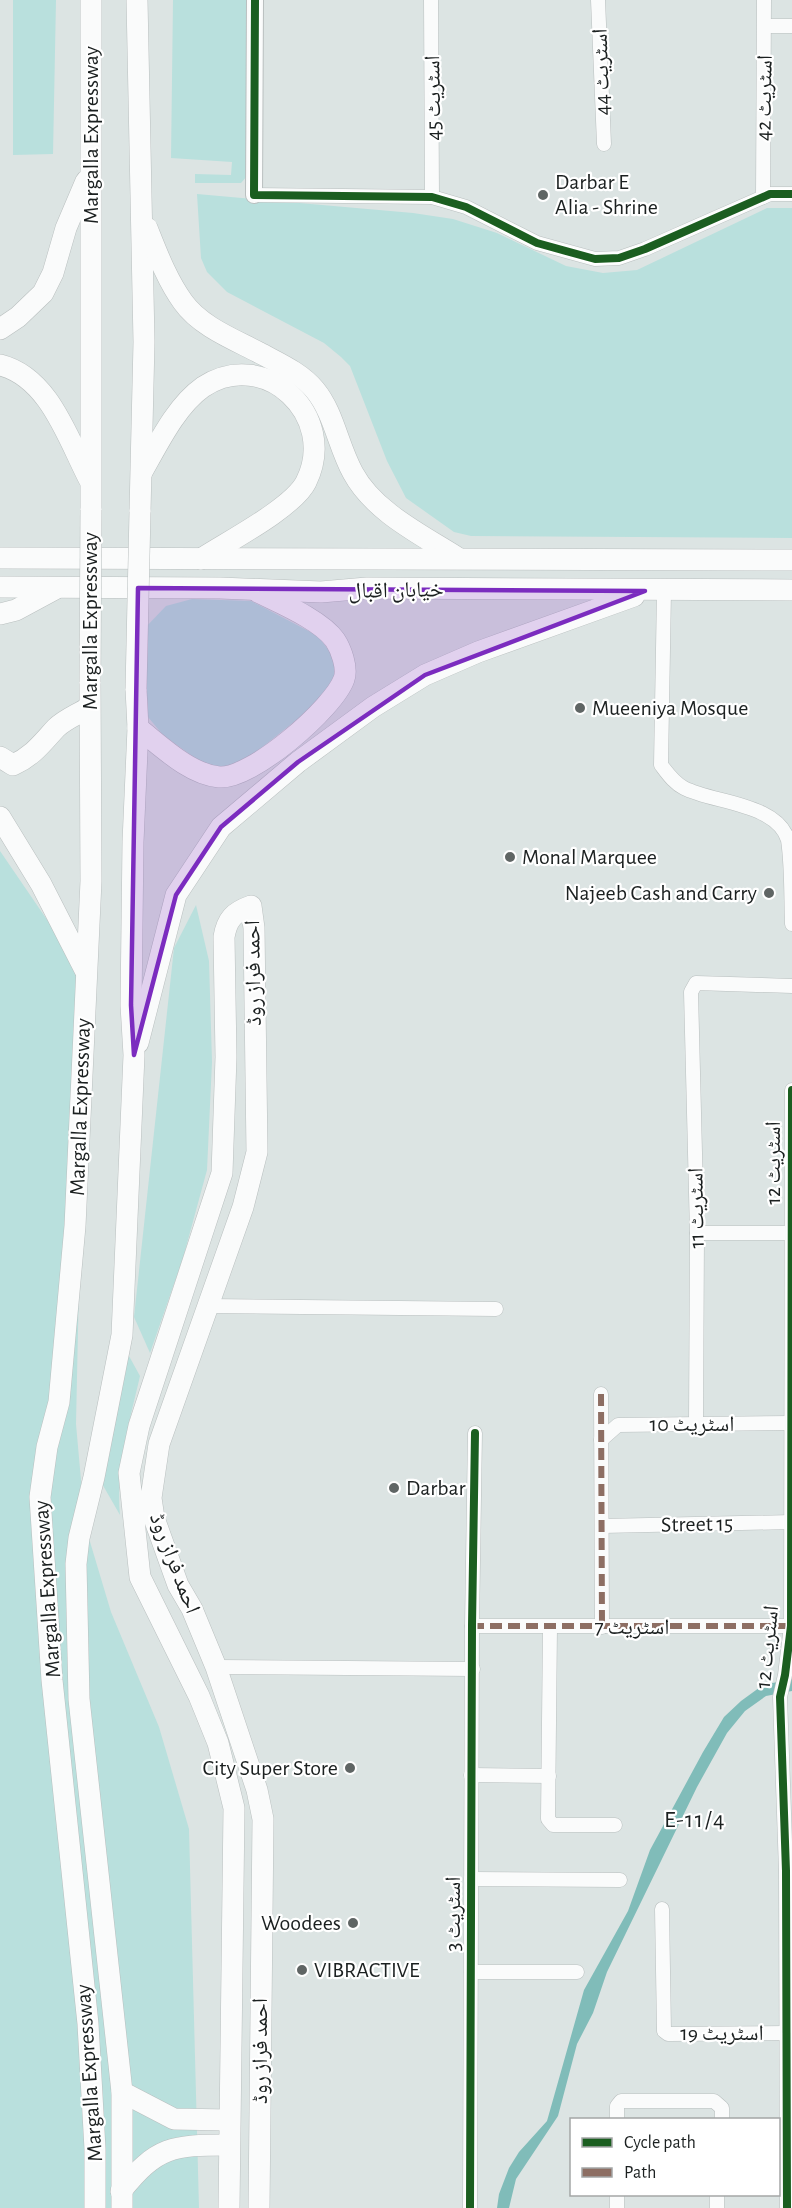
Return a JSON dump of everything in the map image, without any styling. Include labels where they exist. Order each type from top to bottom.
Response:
[{"type":"main road","name":"Margalla Expressway","points":[[91,0],[89,707],[92,881],[85,971],[75,1226],[59,1402],[46,1447],[40,1497],[52,1680],[87,2024],[95,2149],[95,2208]]},
{"type":"main road","points":[[138,0],[144,342],[141,475]]},
{"type":"main road","points":[[0,328],[18,317],[43,293],[53,273],[66,228],[90,170]]},
{"type":"main road","points":[[142,214],[161,263],[184,304],[213,328],[294,371],[315,390],[332,422],[353,473],[367,493],[396,518],[458,559]]},
{"type":"main road","points":[[0,364],[23,376],[38,388],[59,422],[90,483]]},
{"type":"main road","points":[[141,475],[177,414],[202,388],[228,376],[261,376],[299,402],[312,425],[315,456],[306,483],[288,504],[200,559]]},
{"type":"main road","name":"Margalla Expressway","points":[[122,2200],[122,2092],[79,1699],[76,1564],[81,1528],[93,1484],[120,1348],[134,1055],[131,1005],[141,475]]},
{"type":"main road","points":[[0,543],[28,558]]},
{"type":"main road","name":"خیابان اقبال","points":[[0,558],[792,560]]},
{"type":"main road","name":"خیابان اقبال","points":[[0,587],[255,590],[792,590]]},
{"type":"main road","points":[[0,614],[16,610],[58,587]]},
{"type":"main road","points":[[138,728],[198,771],[221,777],[244,772],[300,732],[334,699],[345,677],[345,663],[335,640],[322,627],[255,590]]},
{"type":"main road","points":[[134,1055],[147,1014],[160,948],[176,895],[221,827],[308,755],[373,707],[425,675],[478,652],[655,591]]},
{"type":"main road","points":[[0,757],[13,765],[26,759],[41,747],[58,726],[89,707]]},
{"type":"main road","points":[[0,817],[41,884],[85,971]]},
{"type":"main road","name":"احمد فراز روڈ","points":[[229,2208],[228,2095],[234,1808],[218,1743],[194,1686],[140,1577],[129,1473],[139,1426],[222,1173],[226,1057],[224,937],[226,925],[236,912],[251,906],[254,928],[258,1152],[243,1207],[159,1444],[151,1498],[154,1518],[178,1585],[192,1609],[216,1667],[257,1790],[264,1819],[259,2208]]},
{"type":"main road","points":[[122,2092],[174,2119],[228,2120]]},
{"type":"main road","points":[[228,2095],[260,2096]]},
{"type":"main road","points":[[122,2200],[140,2167],[174,2147],[228,2145]]},
{"type":"street","points":[[255,0],[254,195],[432,197],[466,207],[537,243],[595,259],[619,258],[645,249],[763,196],[792,194]]},
{"type":"street","name":"اسٹریٹ 45","points":[[431,0],[432,197]]},
{"type":"street","name":"اسٹریٹ 44","points":[[598,0],[604,144]]},
{"type":"street","name":"اسٹریٹ 42","points":[[763,196],[764,0]]},
{"type":"street","points":[[765,26],[792,26]]},
{"type":"street","points":[[655,591],[661,765],[684,788],[755,810],[777,823],[788,838],[792,924]]},
{"type":"street","name":"اسٹریٹ 11","points":[[696,1424],[697,1233],[691,992],[696,983],[792,986]]},
{"type":"street","name":"اسٹریٹ 12","points":[[788,2208],[789,1871],[780,1697],[791,1626],[792,1090]]},
{"type":"street","points":[[697,1233],[791,1233]]},
{"type":"street","points":[[207,1306],[496,1309]]},
{"type":"street","points":[[601,1394],[602,1627]]},
{"type":"street","name":"اسٹریٹ 10","points":[[602,1440],[618,1425],[791,1423]]},
{"type":"street","name":"اسٹریٹ 3","points":[[470,2208],[475,1433]]},
{"type":"street","name":"Street 15","points":[[602,1526],[791,1522]]},
{"type":"street","name":"اسٹریٹ 7","points":[[472,1626],[791,1626]]},
{"type":"street","points":[[550,1626],[548,1819],[553,1825],[615,1825]]},
{"type":"street","points":[[216,1667],[473,1669]]},
{"type":"street","points":[[471,1775],[549,1776]]},
{"type":"street","points":[[471,1879],[620,1880]]},
{"type":"street","name":"اسٹریٹ 19","points":[[663,1909],[662,2026],[668,2034],[787,2033]]},
{"type":"street","points":[[471,1972],[577,1972]]},
{"type":"street","points":[[617,2118],[619,2102],[714,2101],[722,2108],[722,2118]]},
{"type":"highlighted area","points":[[138,588],[645,591],[425,675],[298,762],[221,827],[176,895],[134,1055],[131,1005]]},
{"type":"shaded area","points":[[13,0],[56,0],[53,154],[13,155]]},
{"type":"shaded area","points":[[173,0],[247,0],[247,176],[241,183],[195,183],[195,174],[231,175],[232,162],[171,158]]},
{"type":"shaded area","points":[[197,194],[413,213],[453,219],[497,233],[566,266],[603,273],[637,270],[767,208],[792,208],[792,538],[471,536],[454,532],[406,498],[387,461],[350,366],[324,343],[227,292],[207,272],[201,258]]},
{"type":"shaded area","points":[[192,599],[251,601],[318,636],[338,663],[329,694],[240,765],[222,769],[202,763],[163,735],[148,717],[144,629],[166,606]]},
{"type":"shaded area","points":[[0,851],[80,968],[82,1145],[76,1424],[85,1525],[111,1612],[159,1727],[189,1829],[199,2208],[0,2208]]},
{"type":"shaded area","points":[[196,905],[209,961],[212,1062],[207,1170],[183,1258],[150,1353],[134,1317],[174,948]]},
{"type":"shaded area","points":[[129,1356],[140,1376],[122,1462],[120,1515],[101,1482],[122,1357]]},
{"type":"shaded area","points":[[792,1679],[792,1691],[766,1696],[745,1711],[727,1733],[697,1787],[607,1972],[593,2013],[577,2044],[558,2116],[516,2179],[509,2208],[497,2208],[499,2194],[509,2168],[519,2152],[547,2121],[584,1990],[628,1911],[650,1850],[703,1752],[724,1717],[741,1701],[763,1685]]},
{"type":"marked path","points":[[601,1394],[602,1627]]},
{"type":"marked path","points":[[472,1626],[792,1626]]},
{"type":"cycle path","points":[[255,0],[254,195],[432,197],[466,207],[537,243],[595,259],[619,258],[645,249],[770,194],[792,194]]},
{"type":"cycle path","points":[[787,2208],[786,1871],[780,1697],[791,1626],[792,1090]]},
{"type":"cycle path","points":[[470,2208],[475,1433]]},
{"type":"place","name":"Darbar E Alia - Shrine","points":[[543,195]]},
{"type":"place","name":"Mueeniya Mosque","points":[[580,708]]},
{"type":"place","name":"Monal Marquee","points":[[510,857]]},
{"type":"place","name":"Najeeb Cash and Carry","points":[[769,893]]},
{"type":"place","name":"Darbar","points":[[394,1488]]},
{"type":"place","name":"City Super Store","points":[[350,1768]]},
{"type":"place","name":"Woodees","points":[[353,1923]]},
{"type":"place","name":"VIBRACTIVE","points":[[302,1970]]},
{"type":"district","name":"E-11/4","points":[[695,1820]]}]
